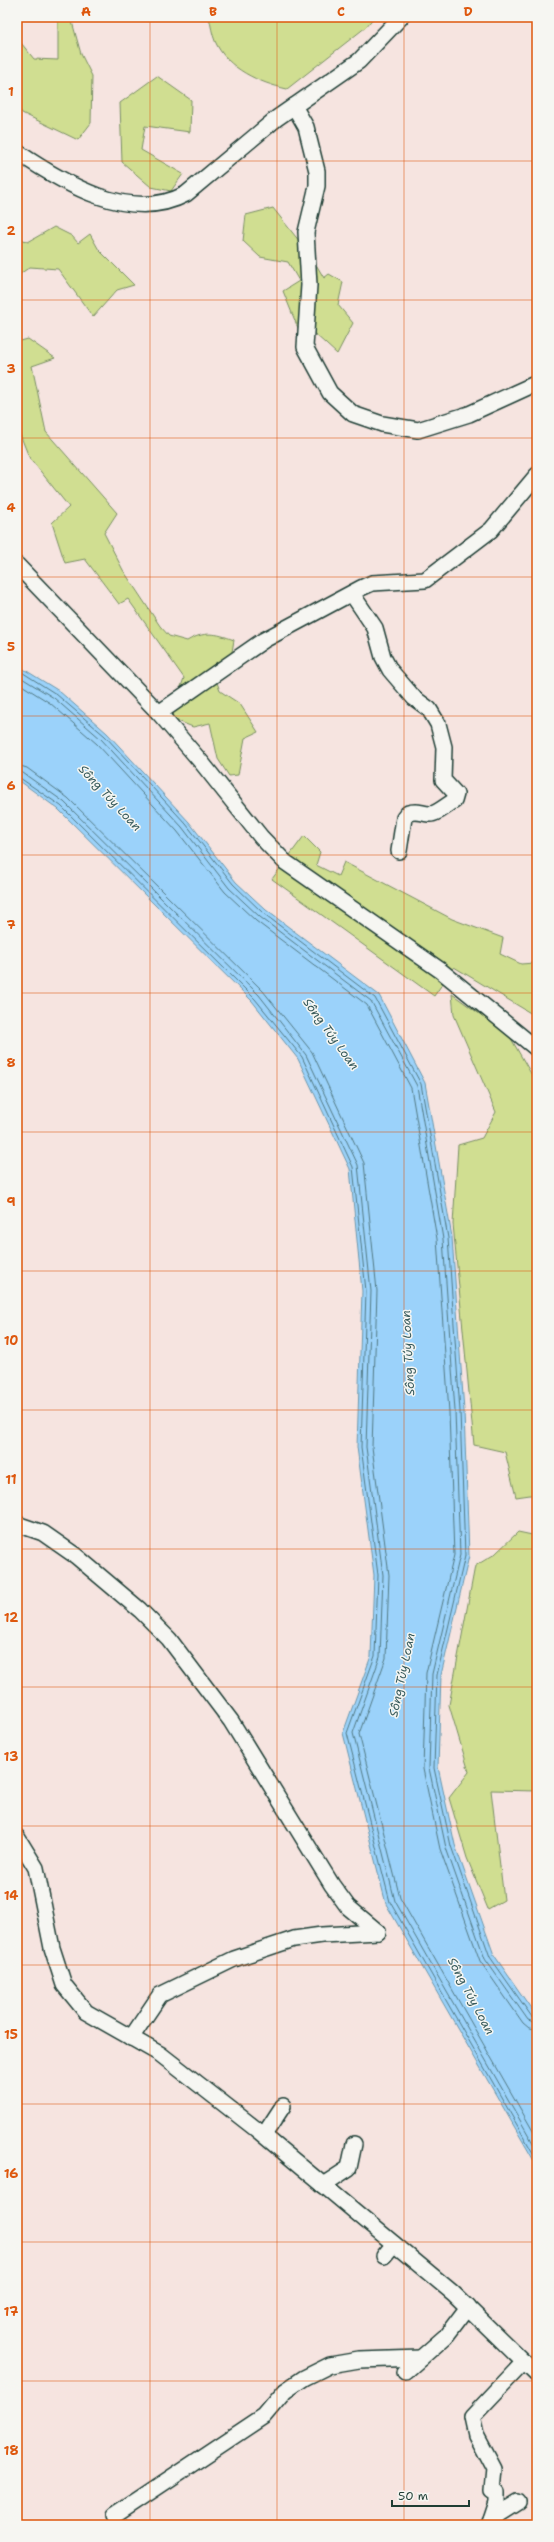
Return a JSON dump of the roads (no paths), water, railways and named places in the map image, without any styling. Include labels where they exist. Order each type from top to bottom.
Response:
[{"type":"street","points":[[17,152],[36,164],[91,193],[120,203],[128,204],[172,200],[186,194],[294,106],[359,61],[401,17]]},
{"type":"street","points":[[294,106],[306,127],[317,172],[317,186],[306,232],[309,285],[305,347],[330,393],[353,414],[382,424],[418,430],[469,414],[537,383]]},
{"type":"street","points":[[159,713],[264,640],[372,583],[425,580],[491,530],[537,475]]},
{"type":"street","points":[[17,565],[159,713],[202,763],[261,837],[285,862],[445,973],[537,1050]]},
{"type":"street","points":[[352,594],[375,628],[383,657],[390,670],[414,698],[429,709],[438,724],[444,747],[443,780],[456,794],[454,801],[430,815],[418,810],[408,813],[404,818],[399,851]]},
{"type":"street","points":[[17,1524],[43,1533],[76,1556],[140,1610],[169,1639],[231,1721],[332,1885],[348,1907],[378,1932],[322,1935],[300,1938],[271,1945],[234,1959],[160,1995],[132,2038]]},
{"type":"street","points":[[17,1837],[36,1868],[52,1948],[64,1985],[86,2012],[160,2054],[260,2132],[468,2307],[537,2374]]},
{"type":"street","points":[[260,2132],[277,2106]]},
{"type":"street","points":[[323,2185],[348,2168],[354,2144]]},
{"type":"street","points":[[384,2256],[394,2244]]},
{"type":"street","points":[[405,2372],[446,2336],[468,2307]]},
{"type":"street","points":[[114,2516],[264,2416],[285,2391],[323,2368],[359,2360],[421,2358]]},
{"type":"street","points":[[490,2522],[497,2501],[497,2493],[492,2490],[494,2468],[476,2435],[472,2417],[524,2362]]},
{"type":"street","points":[[490,2522],[518,2502]]},
{"type":"water","name":"Sông Túy Loan","points":[[17,665],[59,691],[107,733],[189,822],[236,882],[266,910],[379,995],[425,1083],[452,1237],[464,1411],[469,1556],[441,1675],[438,1767],[455,1845],[494,1955],[537,2017],[537,2166],[386,1904],[343,1733],[371,1656],[374,1575],[357,1447],[362,1291],[350,1169],[298,1059],[252,1001],[58,809],[17,779]]}]
